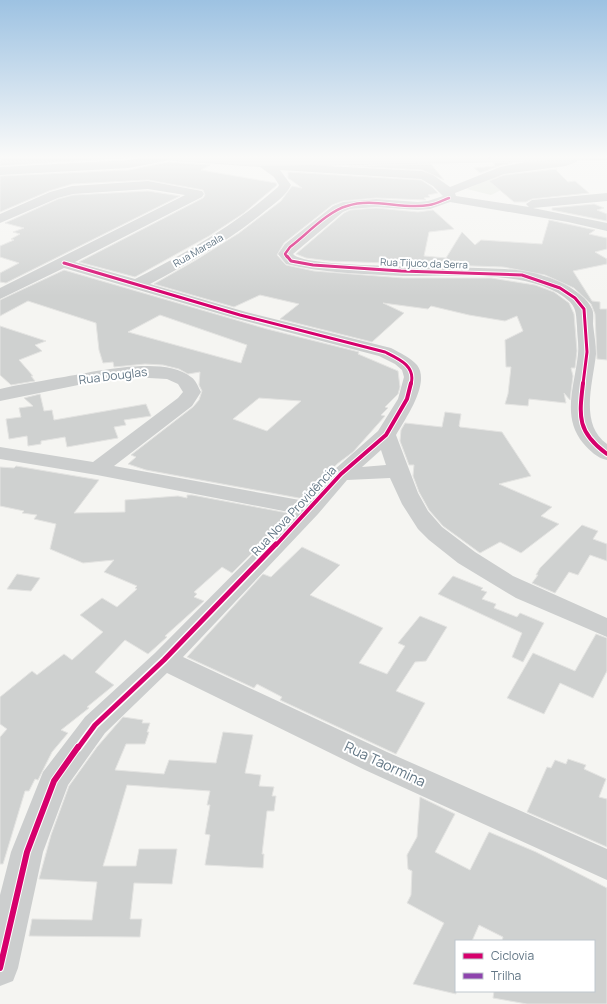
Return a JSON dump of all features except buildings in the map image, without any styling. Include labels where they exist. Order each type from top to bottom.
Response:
[{"type":"street","points":[[0,220],[37,203]]},
{"type":"street","points":[[0,294],[181,203]]},
{"type":"street","name":"Rua Marsala","points":[[136,285],[211,243],[242,223],[267,203]]},
{"type":"street","name":"Rua Tijuco da Serra","points":[[434,203],[430,205],[418,206],[364,203],[342,207],[290,246],[284,254],[291,261],[313,265],[401,272],[515,274],[538,279],[560,288],[574,298],[584,309],[587,352],[580,412],[581,423],[586,434],[596,446],[607,454]]},
{"type":"street","points":[[481,203],[496,207],[573,218],[607,227]]},
{"type":"street","points":[[496,207],[547,203]]},
{"type":"street","name":"Rua Nova Providência","points":[[0,968],[27,852],[54,781],[62,768],[95,725],[164,660],[310,509],[341,474],[386,435],[407,399],[412,386],[413,377],[410,368],[401,360],[385,352],[240,315],[64,263]]},
{"type":"street","name":"Rua Douglas","points":[[0,395],[136,371],[168,373],[185,380],[190,385],[192,392],[185,402],[97,469]]},
{"type":"street","points":[[386,435],[398,472],[411,500],[426,524],[458,552],[476,566],[529,595],[607,628]]},
{"type":"street","points":[[0,453],[97,469],[310,509]]},
{"type":"street","name":"Rua Nova Providência","points":[[341,474],[398,472]]},
{"type":"street","name":"Rua Taormina","points":[[164,660],[369,757],[607,865]]},
{"type":"cycle path","points":[[436,203],[418,206],[376,203],[348,205],[338,209],[290,247],[285,254],[291,261],[313,265],[401,271],[502,273],[522,275],[538,279],[560,288],[575,298],[584,309],[587,352],[580,411],[581,423],[586,434],[596,446],[607,454]]},
{"type":"cycle path","points":[[0,968],[27,852],[54,781],[62,768],[95,725],[164,660],[310,509],[341,474],[386,435],[407,399],[413,377],[410,368],[401,360],[385,352],[240,315],[64,263]]}]
